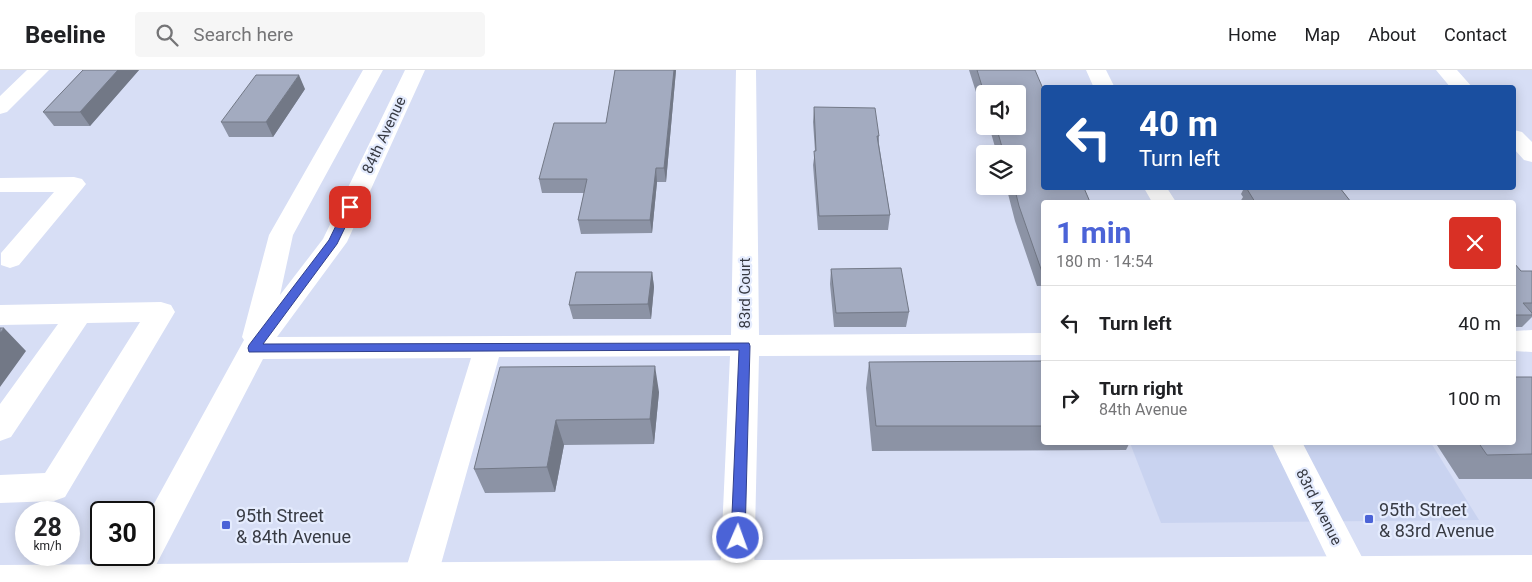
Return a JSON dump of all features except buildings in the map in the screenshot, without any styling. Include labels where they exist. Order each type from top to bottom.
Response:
[{"type":"street","points":[[0,108],[39,70]]},
{"type":"street","name":"84th Avenue","points":[[254,348],[281,235],[373,70]]},
{"type":"street","name":"84th Avenue","points":[[155,533],[254,348],[334,242],[415,70]]},
{"type":"street","name":"83rd Court","points":[[737,576],[744,346],[746,70]]},
{"type":"street","points":[[1096,70],[1104,85]]},
{"type":"street","points":[[1446,70],[1460,85]]},
{"type":"street","points":[[1516,139],[1532,155]]},
{"type":"street","points":[[0,185],[74,184],[10,258]]},
{"type":"street","points":[[0,315],[161,312],[54,487],[0,488]]},
{"type":"street","points":[[0,428],[80,313]]},
{"type":"street","points":[[1516,341],[1532,341]]},
{"type":"street","points":[[254,348],[1041,344]]},
{"type":"street","points":[[420,578],[488,347]]},
{"type":"street","name":"83rd Avenue","points":[[1288,445],[1352,572]]},
{"type":"street","points":[[155,564],[420,578],[737,576],[828,579],[1288,577],[1352,572],[1397,577],[1532,571]]},
{"type":"street","points":[[0,581],[116,566]]},
{"type":"shaded area","points":[[1131,445],[1432,445],[1479,520],[1161,523]]},
{"type":"place","name":"95th Street & 83rd Avenue","points":[[1369,519]]},
{"type":"place","name":"95th Street & 84th Avenue","points":[[226,525]]},
{"type":"route","points":[[350,207],[334,242],[254,348],[744,346],[738,538]]}]
